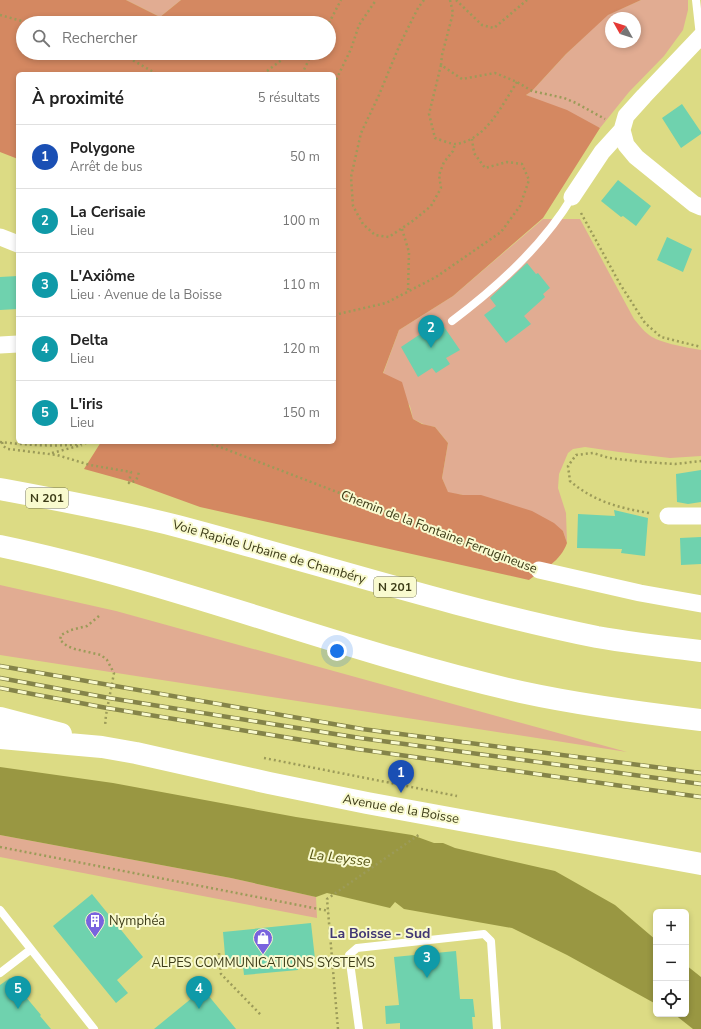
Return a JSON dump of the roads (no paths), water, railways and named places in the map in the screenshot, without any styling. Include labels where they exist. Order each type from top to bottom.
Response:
[{"type":"main road","name":"Voie Rapide Urbaine de Chambéry","points":[[0,489],[93,507],[176,526],[498,615],[599,637],[701,651]]},
{"type":"main road","points":[[0,546],[32,553],[184,594],[359,648],[480,682],[560,700],[701,720]]},
{"type":"main road","points":[[0,549],[32,553]]},
{"type":"main road","name":"Avenue de la Boisse","points":[[0,718],[36,726],[104,737],[136,753],[269,783],[367,803],[701,864]]},
{"type":"main road","name":"Avenue de la Boisse","points":[[0,738],[104,737]]},
{"type":"street","points":[[572,197],[602,152],[622,130],[626,116],[700,36]]},
{"type":"street","points":[[622,130],[626,145],[636,157],[694,204],[701,206]]},
{"type":"street","points":[[0,237],[16,243]]},
{"type":"street","points":[[0,345],[16,344]]},
{"type":"street","points":[[668,516],[701,516]]},
{"type":"street","name":"Chemin de la Fontaine Ferrugineuse","points":[[539,570],[640,593],[701,604]]},
{"type":"lane","points":[[696,0],[700,36]]},
{"type":"lane","points":[[452,321],[486,294],[529,252],[547,233],[572,197]]},
{"type":"lane","points":[[0,910],[30,950],[94,1029]]},
{"type":"lane","points":[[359,1029],[349,955],[357,948],[484,934],[491,941],[497,1029]]},
{"type":"lane","points":[[0,973],[30,950]]},
{"type":"water","name":"La Leysse","points":[[0,767],[113,783],[296,817],[412,835],[434,843],[443,843],[455,848],[555,871],[615,905],[653,937],[653,1002],[567,955],[512,928],[404,909],[395,902],[390,908],[327,893],[316,897],[231,878],[0,835]]},
{"type":"water","points":[[689,967],[701,977],[701,1029],[693,1029],[678,1017],[689,1017]]},
{"type":"railway","points":[[0,666],[362,729],[701,773]]},
{"type":"railway","points":[[0,678],[109,698],[360,738],[701,784]]},
{"type":"railway","points":[[0,688],[107,708],[357,749],[701,797]]},
{"type":"place","name":"La Cerisaie","points":[[431,348]]},
{"type":"place","name":"Polygone","points":[[401,793]]},
{"type":"place","name":"Nymphéa","points":[[95,938]]},
{"type":"place","name":"ALPES COMMUNICATIONS SYSTEMS","points":[[263,955]]},
{"type":"place","name":"L'Axiôme","points":[[427,978]]},
{"type":"place","name":"L'iris","points":[[18,1009]]},
{"type":"place","name":"Delta","points":[[199,1009]]},
{"type":"district","name":"La Boisse - Sud","points":[[380,933]]}]
